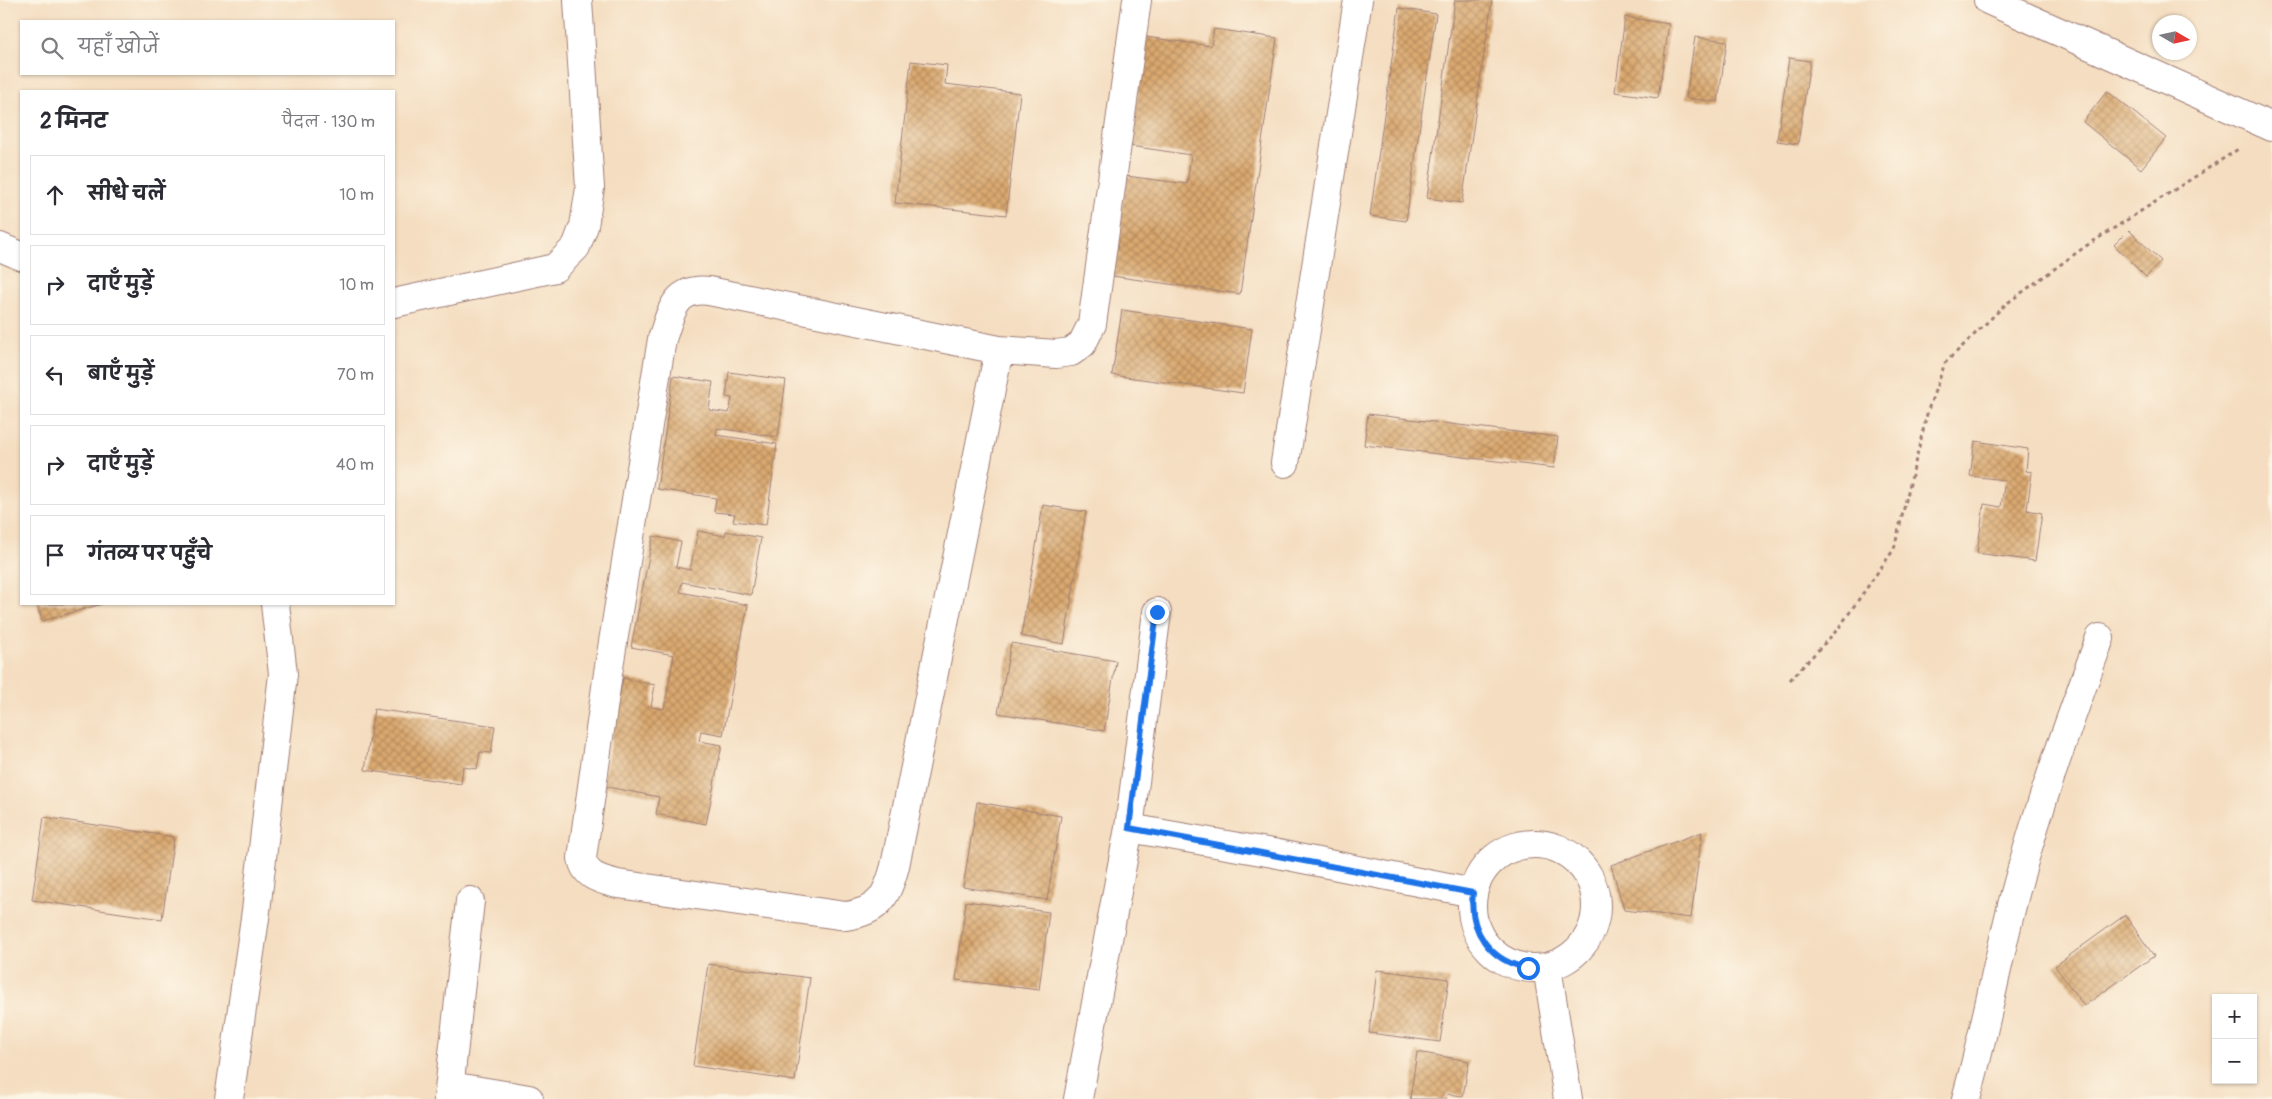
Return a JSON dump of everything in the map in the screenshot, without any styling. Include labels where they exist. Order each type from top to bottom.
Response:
[{"type":"street","points":[[395,303],[554,268],[576,247],[584,226],[590,188],[578,0]]},
{"type":"street","points":[[999,350],[895,866],[890,885],[882,900],[864,913],[846,916],[618,884],[599,880],[590,874],[583,866],[582,858],[605,692],[662,339],[673,306],[683,295],[697,290],[999,350],[1056,354],[1071,352],[1082,344],[1092,324],[1137,0]]},
{"type":"street","points":[[1285,464],[1358,0]]},
{"type":"street","points":[[1988,0],[2272,127]]},
{"type":"street","points":[[0,247],[20,256]]},
{"type":"street","points":[[229,1099],[256,911],[283,674],[275,605]]},
{"type":"street","points":[[1078,1099],[1129,828],[1157,612]]},
{"type":"street","points":[[1966,1099],[1982,1042],[2017,886],[2056,757],[2100,638]]},
{"type":"street","points":[[1129,828],[1473,893]]},
{"type":"street","points":[[1522,844],[1554,847],[1572,856],[1586,872],[1594,893],[1596,905],[1590,931],[1578,949],[1562,961],[1546,967],[1520,967],[1506,962],[1490,950],[1481,938],[1473,921],[1473,893],[1482,872],[1490,861],[1509,848],[1522,844]]},
{"type":"street","points":[[470,901],[449,1092],[529,1099]]},
{"type":"street","points":[[1546,967],[1568,1099]]},
{"type":"path","points":[[1790,680],[1838,629],[1894,549],[1928,410],[1945,363],[2006,304],[2086,246],[2247,144]]},
{"type":"building","points":[[1455,0],[1492,0],[1462,203],[1427,198]]},
{"type":"building","points":[[1399,8],[1436,14],[1406,221],[1370,216]]},
{"type":"building","points":[[1625,17],[1669,24],[1658,98],[1615,92]]},
{"type":"building","points":[[1214,29],[1277,38],[1240,294],[1112,276],[1126,176],[1187,184],[1191,155],[1130,146],[1146,37],[1211,46]]},
{"type":"building","points":[[1695,37],[1727,41],[1718,102],[1686,98]]},
{"type":"building","points":[[1789,58],[1810,61],[1798,144],[1777,141]]},
{"type":"building","points":[[911,61],[947,65],[945,84],[1020,93],[1006,215],[895,203]]},
{"type":"building","points":[[2107,91],[2166,138],[2141,169],[2083,122]]},
{"type":"building","points":[[2129,230],[2161,261],[2146,277],[2114,245]]},
{"type":"building","points":[[1122,310],[1252,329],[1243,393],[1112,375]]},
{"type":"building","points":[[729,372],[786,380],[778,437],[717,428],[716,435],[777,444],[766,525],[733,521],[735,514],[714,512],[716,498],[657,489],[673,376],[713,382],[709,410],[729,413],[732,398],[726,397]]},
{"type":"building","points":[[1368,414],[1558,437],[1554,468],[1364,445]]},
{"type":"building","points":[[1975,441],[2028,449],[2026,471],[2032,472],[2027,510],[2042,513],[2035,561],[1977,553],[1984,504],[2001,507],[2005,480],[1970,476]]},
{"type":"building","points":[[1043,505],[1086,512],[1064,644],[1021,636]]},
{"type":"building","points":[[698,531],[725,536],[726,531],[761,538],[751,595],[682,582],[680,592],[748,605],[723,735],[701,731],[699,741],[722,745],[706,824],[656,814],[659,797],[602,786],[623,678],[655,685],[651,707],[664,709],[674,655],[631,647],[653,536],[681,542],[676,567],[690,570]]},
{"type":"building","points":[[37,605],[98,605],[42,621]]},
{"type":"building","points":[[1011,643],[1116,661],[1104,731],[998,713]]},
{"type":"building","points":[[374,709],[495,726],[491,753],[480,752],[477,769],[463,767],[461,784],[365,770]]},
{"type":"building","points":[[977,802],[1061,816],[1047,900],[963,887]]},
{"type":"building","points":[[44,817],[174,837],[162,919],[32,900]]},
{"type":"building","points":[[1702,832],[1691,918],[1624,910],[1611,865]]},
{"type":"building","points":[[966,901],[1049,912],[1039,990],[956,980]]},
{"type":"building","points":[[2125,915],[2154,956],[2084,1006],[2055,966]]},
{"type":"building","points":[[708,964],[810,978],[795,1081],[693,1066]]},
{"type":"building","points":[[1377,970],[1449,979],[1440,1042],[1369,1033]]},
{"type":"building","points":[[1417,1052],[1469,1061],[1463,1096],[1447,1094],[1446,1099],[1410,1099]]},
{"type":"route","points":[[1157,612],[1129,828],[1473,893],[1473,921],[1486,946],[1506,962],[1528,968]]}]
